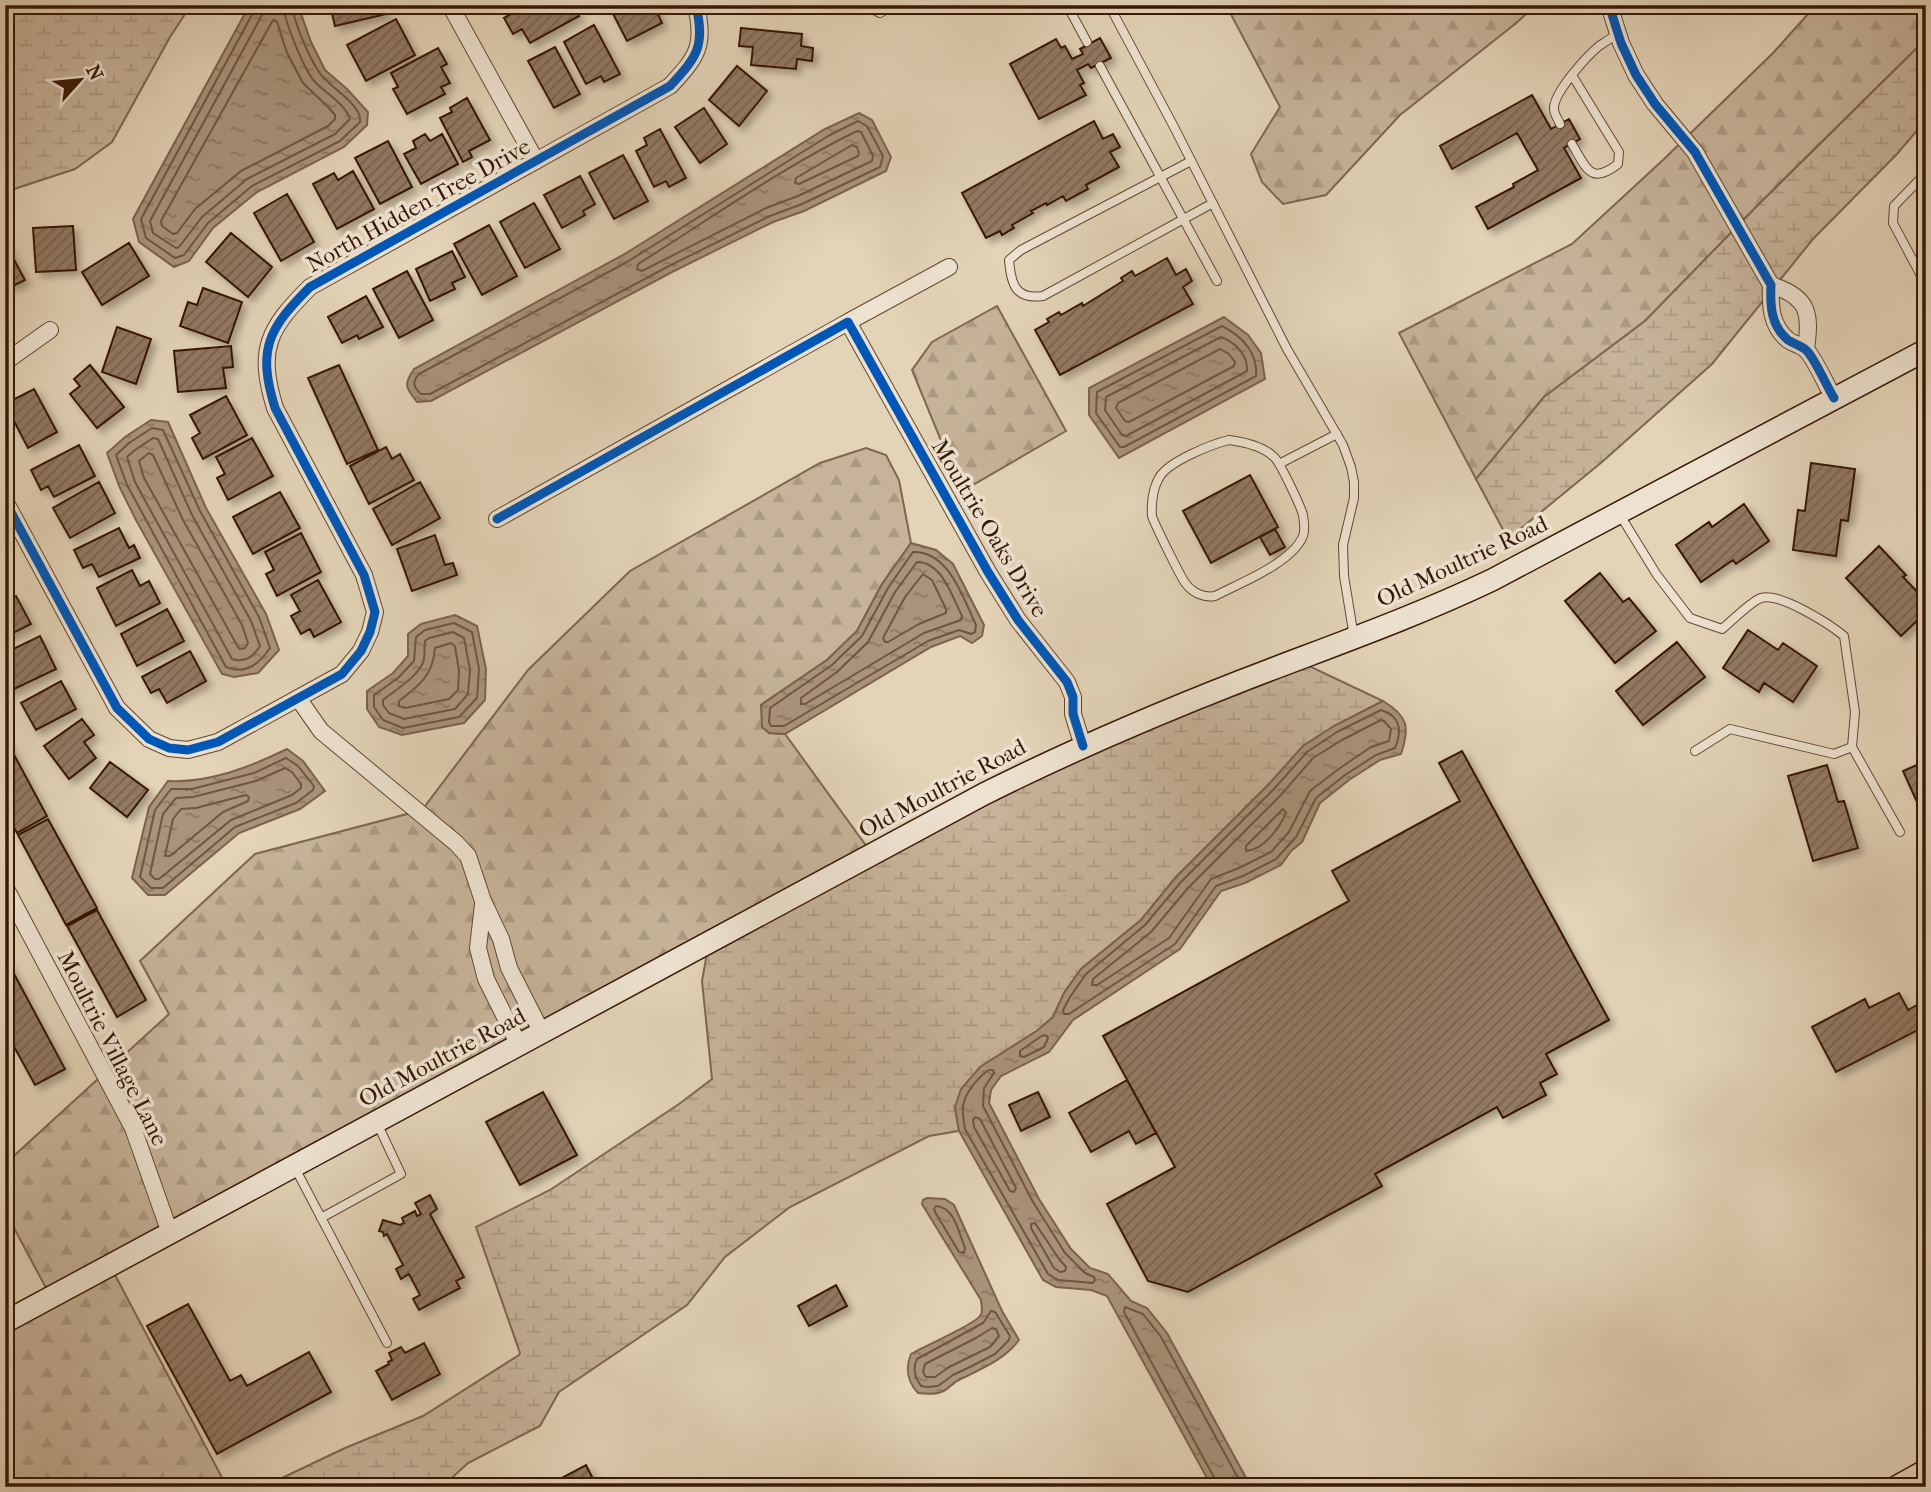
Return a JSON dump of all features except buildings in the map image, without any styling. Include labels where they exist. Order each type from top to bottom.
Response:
[{"type":"main road","name":"Old Moultrie Road","points":[[5,1322],[984,794],[1083,746],[1241,681],[1432,608],[1492,580],[1926,350]]},
{"type":"main road","points":[[1899,1487],[1926,1472]]},
{"type":"street","points":[[450,5],[536,161]]},
{"type":"street","name":"North Hidden Tree Drive","points":[[5,501],[117,708],[149,739],[169,748],[188,750],[218,742],[342,674],[361,651],[370,632],[374,612],[364,575],[275,408],[268,387],[266,363],[270,338],[285,312],[310,287],[670,86],[691,64],[700,41],[696,5]]},
{"type":"street","points":[[1609,5],[1636,75],[1655,104],[1695,152],[1771,285],[1770,304],[1778,329],[1786,338],[1807,349]]},
{"type":"street","points":[[497,519],[950,268]]},
{"type":"street","points":[[1771,285],[1789,291],[1805,308],[1808,318],[1807,349],[1834,398]]},
{"type":"street","name":"Moultrie Oaks Drive","points":[[848,323],[1003,597],[1067,682],[1073,697],[1073,714],[1083,746]]},
{"type":"street","points":[[5,362],[50,330]]},
{"type":"street","points":[[298,698],[321,731],[456,843],[468,856],[483,901],[501,939],[509,968],[542,1033]]},
{"type":"street","name":"Moultrie Village Lane","points":[[5,887],[133,1128],[170,1233]]},
{"type":"street","points":[[483,901],[478,948],[483,969],[519,1045]]},
{"type":"lane","points":[[865,5],[880,13],[894,5]]},
{"type":"lane","points":[[1067,5],[1087,42]]},
{"type":"lane","points":[[1109,5],[1351,467],[1354,498],[1343,545],[1344,576],[1354,639]]},
{"type":"lane","points":[[1560,124],[1554,110],[1555,102],[1572,75],[1597,47],[1618,34]]},
{"type":"lane","points":[[1100,66],[1217,281]]},
{"type":"lane","points":[[1572,75],[1619,152],[1618,164],[1606,173],[1594,175],[1589,172],[1572,144]]},
{"type":"lane","points":[[1191,160],[1021,250],[1009,260],[1010,276],[1017,290],[1029,298],[1043,296],[1213,203]]},
{"type":"lane","points":[[1926,173],[1894,206],[1893,223],[1926,285]]},
{"type":"lane","points":[[1279,464],[1336,434]]},
{"type":"lane","points":[[1229,440],[1244,442],[1260,449],[1275,458],[1279,464],[1303,513],[1304,534],[1296,547],[1282,560],[1215,596],[1207,597],[1197,593],[1186,584],[1153,517],[1154,491],[1158,478],[1166,468],[1218,442],[1229,440]]},
{"type":"lane","points":[[1619,512],[1657,575],[1690,618],[1722,629],[1758,599],[1769,597],[1805,611],[1844,636],[1855,712],[1852,747],[1900,832]]},
{"type":"lane","points":[[1695,751],[1730,729],[1834,754],[1852,747]]},
{"type":"lane","points":[[321,1218],[401,1174],[376,1122]]},
{"type":"lane","points":[[294,1166],[387,1343]]},
{"type":"green space","points":[[21,5],[191,5],[170,37],[112,142],[75,169],[5,192],[5,17]]},
{"type":"green space","points":[[1226,5],[1536,5],[1400,115],[1326,195],[1283,204],[1262,182],[1251,154],[1280,107]]},
{"type":"green space","points":[[1816,5],[1926,5],[1926,39],[1645,321],[1544,397],[1476,479],[1399,333],[1572,244],[1773,53]]},
{"type":"green space","points":[[1926,39],[1926,120],[1897,154],[1813,239],[1712,364],[1602,462],[1508,539],[1476,479],[1544,397],[1645,321]]},
{"type":"green space","points":[[997,306],[1066,431],[971,486],[956,477],[912,370],[932,342]]},
{"type":"green space","points":[[866,448],[886,455],[899,480],[911,543],[882,584],[857,631],[827,660],[761,705],[769,733],[785,734],[867,847],[46,1288],[5,1211],[5,1164],[169,1014],[140,961],[255,854],[422,810],[528,670],[630,571],[820,463]]},
{"type":"green space","points":[[1309,666],[1383,701],[1334,726],[1303,746],[1176,877],[1141,920],[1081,969],[1064,993],[1053,1017],[1018,1044],[955,1107],[959,1131],[929,1136],[790,1207],[725,1257],[687,1305],[559,1392],[540,1426],[468,1463],[442,1487],[263,1487],[345,1448],[423,1416],[519,1355],[476,1227],[550,1190],[712,1079],[702,981],[707,953],[988,802],[1121,739]]},
{"type":"green space","points":[[114,1273],[227,1487],[5,1487],[5,1332]]},
{"type":"water","points":[[298,5],[311,42],[325,70],[368,112],[367,125],[344,147],[257,192],[213,228],[189,261],[174,267],[139,242],[133,219],[249,6]]},
{"type":"water","points":[[859,113],[872,120],[891,157],[886,171],[804,211],[773,222],[672,272],[431,401],[417,402],[410,393],[407,383],[414,369],[623,255],[825,129]]},
{"type":"water","points":[[1224,317],[1248,335],[1261,353],[1265,379],[1119,458],[1089,415],[1089,388]]},
{"type":"water","points":[[151,420],[168,422],[206,508],[266,614],[279,650],[258,673],[234,677],[222,674],[120,488],[107,453]]},
{"type":"water","points":[[911,543],[936,550],[953,564],[984,625],[982,636],[972,643],[960,636],[931,647],[785,734],[769,733],[762,727],[761,705],[827,660],[857,631],[882,584]]},
{"type":"water","points":[[455,615],[477,626],[486,669],[485,700],[464,723],[402,735],[379,727],[367,709],[367,691],[393,673],[408,656],[408,634],[421,624]]},
{"type":"water","points":[[1383,701],[1398,712],[1405,723],[1406,736],[1401,754],[1380,760],[1320,803],[1302,842],[1281,865],[1245,883],[1221,891],[1180,949],[1073,1020],[1049,1052],[1001,1076],[991,1090],[989,1103],[1039,1199],[1071,1249],[1090,1268],[1108,1274],[1131,1301],[1147,1308],[1167,1333],[1251,1487],[1212,1487],[1107,1296],[1091,1290],[1056,1287],[1043,1280],[959,1131],[955,1107],[961,1089],[980,1067],[1038,1030],[1053,1017],[1064,993],[1081,969],[1141,920],[1176,877],[1303,746],[1334,726]]},
{"type":"water","points":[[287,749],[303,761],[325,791],[300,809],[239,833],[165,895],[148,895],[132,878],[149,807],[168,781],[199,779],[229,772]]},
{"type":"water","points":[[927,1198],[945,1199],[954,1205],[1002,1311],[1019,1340],[992,1363],[936,1394],[918,1393],[911,1384],[908,1365],[911,1354],[969,1325],[980,1316],[982,1310],[981,1300],[922,1204]]},
{"type":"cycle path","points":[[5,501],[117,708],[149,739],[169,748],[188,750],[218,742],[342,674],[361,651],[375,612],[364,575],[275,408],[267,370],[267,355],[276,328],[284,315],[310,287],[670,86],[697,50],[700,31],[696,5]]},
{"type":"cycle path","points":[[1609,5],[1621,43],[1636,75],[1655,104],[1695,152],[1771,285],[1771,308],[1778,328],[1788,340],[1810,355],[1834,398]]},
{"type":"cycle path","points":[[497,519],[848,322],[988,572],[1018,620],[1067,682],[1073,697],[1073,714],[1083,746]]}]
